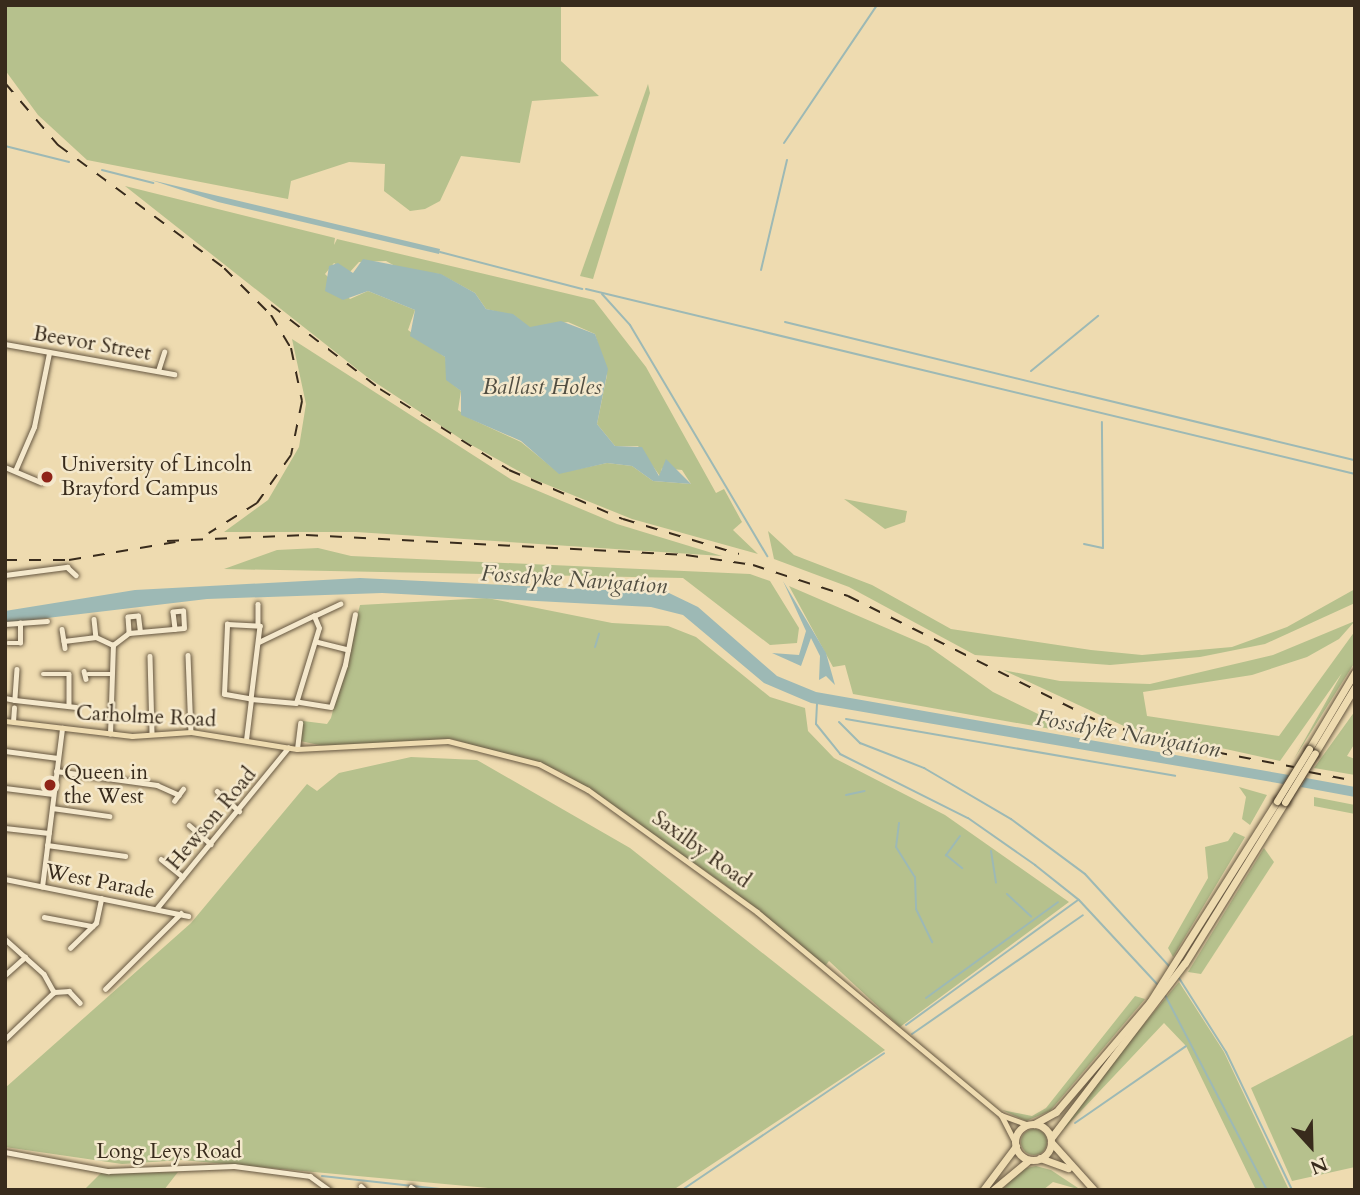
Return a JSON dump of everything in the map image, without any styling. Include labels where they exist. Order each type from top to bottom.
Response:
[{"type":"highway","points":[[1312,751],[1355,672]]},
{"type":"highway","points":[[993,1190],[1035,1159],[1152,1005],[1183,961],[1312,751],[1355,687]]},
{"type":"highway","points":[[983,1190],[1031,1125],[1052,1116],[1152,1005]]},
{"type":"highway","points":[[1031,1125],[1051,1140],[1069,1168],[1094,1190]]},
{"type":"highway","points":[[1016,1145],[1035,1159],[1069,1168]]},
{"type":"main road","name":"Carholme Road","points":[[5,721],[110,734],[191,732],[288,748],[326,750]]},
{"type":"main road","name":"Saxilby Road","points":[[326,750],[461,742],[572,780],[775,926],[1001,1115],[1031,1125]]},
{"type":"main road","name":"Saxilby Road","points":[[1001,1115],[1016,1145]]},
{"type":"street","name":"Beevor Street","points":[[5,344],[174,374]]},
{"type":"street","points":[[158,371],[164,352]]},
{"type":"street","points":[[15,471],[34,427],[49,353]]},
{"type":"street","points":[[5,467],[41,482]]},
{"type":"street","points":[[5,575],[67,567],[76,575]]},
{"type":"street","points":[[246,740],[260,642],[258,604]]},
{"type":"street","points":[[260,642],[340,604]]},
{"type":"street","points":[[258,624],[227,624],[224,694],[333,706],[355,615]]},
{"type":"street","points":[[130,634],[128,617],[138,616],[140,632]]},
{"type":"street","points":[[300,702],[316,642],[314,616]]},
{"type":"street","points":[[94,619],[96,637]]},
{"type":"street","points":[[5,624],[47,621]]},
{"type":"street","points":[[8,643],[20,643],[20,623]]},
{"type":"street","points":[[62,629],[65,648]]},
{"type":"street","points":[[113,645],[130,634],[175,629]]},
{"type":"street","points":[[64,641],[96,637],[113,645]]},
{"type":"street","points":[[316,642],[348,650]]},
{"type":"street","points":[[110,734],[113,645]]},
{"type":"street","points":[[188,655],[191,732]]},
{"type":"street","points":[[150,656],[152,734]]},
{"type":"street","points":[[15,700],[17,669]]},
{"type":"street","points":[[43,674],[69,674],[68,707]]},
{"type":"street","points":[[86,675],[111,674]]},
{"type":"street","points":[[5,698],[76,708]]},
{"type":"street","points":[[48,714],[49,705]]},
{"type":"street","points":[[13,722],[14,708]]},
{"type":"street","points":[[297,749],[300,723]]},
{"type":"street","points":[[42,887],[62,728]]},
{"type":"street","name":"Hewson Road","points":[[157,908],[288,748]]},
{"type":"street","points":[[5,751],[58,758]]},
{"type":"street","points":[[56,771],[157,785],[179,795]]},
{"type":"street","points":[[5,788],[53,794]]},
{"type":"street","points":[[174,801],[183,789]]},
{"type":"street","points":[[217,791],[239,811]]},
{"type":"street","points":[[52,808],[109,816]]},
{"type":"street","points":[[189,825],[212,844]]},
{"type":"street","points":[[5,828],[49,833]]},
{"type":"street","points":[[47,845],[125,856]]},
{"type":"street","points":[[161,859],[183,877]]},
{"type":"street","name":"West Parade","points":[[5,880],[188,916]]},
{"type":"street","points":[[70,948],[92,926],[101,899]]},
{"type":"street","points":[[105,989],[181,913]]},
{"type":"street","points":[[44,917],[92,926]]},
{"type":"street","points":[[5,939],[25,957],[54,992]]},
{"type":"street","points":[[5,975],[25,957]]},
{"type":"street","points":[[5,1039],[54,992],[69,991],[80,1003]]},
{"type":"street","name":"Long Leys Road","points":[[5,1152],[108,1171],[261,1169],[310,1176],[329,1190]]},
{"type":"green space","points":[[5,5],[561,5],[561,61],[599,96],[532,101],[520,163],[461,156],[440,201],[425,209],[410,211],[384,191],[385,164],[349,162],[291,181],[288,199],[87,160],[38,115],[5,70]]},
{"type":"green space","points":[[648,84],[650,93],[593,279],[580,276]]},
{"type":"green space","points":[[125,186],[335,238],[334,245],[337,239],[594,300],[646,367],[716,493],[724,489],[742,522],[733,530],[758,554],[632,519],[533,479],[464,441],[367,377]],"holes":[[[386,261],[406,272],[440,274],[475,293],[486,309],[515,316],[530,328],[568,322],[595,334],[607,375],[597,424],[615,446],[638,446],[660,476],[662,468],[682,470],[691,484],[653,481],[632,466],[607,463],[559,473],[521,442],[469,418],[458,410],[461,391],[450,382],[445,357],[408,330],[415,310],[368,291],[350,299],[325,274],[334,263],[349,273],[359,262]]]},
{"type":"green space","points":[[292,339],[512,480],[617,524],[722,556],[356,532],[224,532],[268,500],[299,447],[306,404]]},
{"type":"green space","points":[[844,499],[907,511],[905,522],[885,529]]},
{"type":"green space","points":[[768,531],[794,555],[872,585],[951,629],[1091,650],[1142,655],[1232,647],[1287,627],[1355,589],[1355,603],[1265,644],[1200,657],[1110,665],[975,655],[849,587],[774,559]]},
{"type":"green space","points":[[318,548],[351,556],[750,574],[770,581],[799,628],[797,643],[770,645],[683,578],[224,569],[277,550]]},
{"type":"green space","points":[[789,586],[928,646],[993,692],[1079,734],[853,694],[845,665],[833,667]]},
{"type":"green space","points":[[487,598],[612,623],[668,626],[696,637],[770,697],[805,708],[808,731],[834,758],[945,815],[1069,902],[900,1027],[829,961],[825,966],[724,884],[562,772],[452,739],[329,747],[300,741],[303,721],[327,724],[331,718],[360,605]]},
{"type":"green space","points":[[1355,621],[1339,639],[1307,657],[1252,675],[1143,692],[1147,716],[1279,736],[1355,631],[1355,662],[1294,759],[1342,673],[1280,761],[1126,727],[1003,670],[1060,681],[1150,684],[1273,655]]},
{"type":"green space","points":[[1355,711],[1355,743],[1347,756],[1355,759],[1355,775],[1314,768]]},
{"type":"green space","points":[[411,757],[477,760],[630,848],[885,1050],[673,1190],[511,1190],[182,1160],[122,1164],[5,1147],[5,1088],[191,923],[307,784],[317,791],[339,773]]},
{"type":"green space","points":[[1239,787],[1267,795],[1250,825],[1242,819],[1246,797]]},
{"type":"green space","points":[[1314,797],[1355,805],[1355,814],[1314,806]]},
{"type":"green space","points":[[1234,832],[1245,837],[1173,957],[1168,948],[1208,878],[1205,847],[1228,841]]},
{"type":"green space","points":[[1264,848],[1274,862],[1201,974],[1188,972]]},
{"type":"green space","points":[[1179,982],[1224,1052],[1289,1190],[1256,1190],[1186,1046],[1164,1023],[1064,1129],[1058,1127]]},
{"type":"green space","points":[[1135,996],[1145,999],[1050,1111],[1026,1121],[1002,1110],[1032,1116],[1046,1108]]},
{"type":"green space","points":[[1355,1034],[1355,1167],[1292,1181],[1251,1088]]},
{"type":"green space","points":[[1034,1129],[1043,1133],[1047,1142],[1043,1151],[1034,1155],[1025,1151],[1021,1142],[1025,1133]]},
{"type":"green space","points":[[1036,1166],[1051,1170],[1081,1190],[1053,1182],[1043,1190],[1002,1190],[1021,1169]]},
{"type":"green space","points":[[103,1171],[178,1172],[164,1190],[84,1190]]},
{"type":"water","points":[[151,180],[440,249],[439,254],[218,202]]},
{"type":"water","name":"Ballast Holes","points":[[363,259],[441,274],[475,293],[486,309],[513,314],[530,327],[561,321],[595,334],[608,369],[597,424],[615,446],[642,447],[659,476],[666,459],[691,484],[653,481],[632,466],[607,463],[559,474],[521,441],[461,415],[461,391],[446,380],[445,357],[410,336],[415,310],[368,291],[343,300],[325,291],[329,266],[338,263],[353,273]]},
{"type":"water","points":[[360,578],[669,593],[698,607],[777,676],[816,692],[1289,775],[1283,784],[811,703],[764,683],[683,615],[651,607],[382,593],[207,599],[5,623],[5,611],[135,590]]},
{"type":"water","points":[[783,581],[826,653],[835,685],[826,676],[819,680],[820,656],[811,638],[801,666],[772,653],[799,655],[806,631]]},
{"type":"water","points":[[1306,778],[1355,787],[1355,797],[1301,787]]},
{"type":"waterway","points":[[784,143],[877,5]]},
{"type":"waterway","points":[[5,146],[69,162]]},
{"type":"waterway","points":[[761,270],[787,160]]},
{"type":"waterway","points":[[102,170],[153,183]]},
{"type":"waterway","points":[[440,252],[582,289]]},
{"type":"waterway","points":[[586,289],[1355,474]]},
{"type":"waterway","points":[[602,294],[630,325],[767,556]]},
{"type":"waterway","points":[[1031,371],[1098,316]]},
{"type":"waterway","points":[[785,322],[1073,392]]},
{"type":"waterway","points":[[1073,392],[1355,460]]},
{"type":"waterway","points":[[1084,544],[1103,548],[1102,422]]},
{"type":"waterway","points":[[595,647],[599,634]]},
{"type":"waterway","points":[[817,704],[816,724],[840,754],[968,818],[1035,865],[1079,900],[1158,985]]},
{"type":"waterway","points":[[846,719],[1175,776]]},
{"type":"waterway","points":[[839,722],[860,743],[924,768],[1011,819],[1085,874],[1169,966]]},
{"type":"waterway","points":[[846,795],[865,791]]},
{"type":"waterway","points":[[899,823],[896,847],[915,877],[916,909],[932,942]]},
{"type":"waterway","points":[[960,836],[946,855],[962,868]]},
{"type":"waterway","points":[[991,851],[996,883]]},
{"type":"waterway","points":[[1007,894],[1031,916]]},
{"type":"waterway","points":[[906,1025],[1078,900]]},
{"type":"waterway","points":[[926,998],[1058,902]]},
{"type":"waterway","points":[[912,1034],[1083,915]]},
{"type":"waterway","points":[[1179,978],[1226,1052],[1292,1190]]},
{"type":"waterway","points":[[1165,995],[1267,1190]]},
{"type":"waterway","points":[[1075,1123],[1186,1046]]},
{"type":"waterway","points":[[682,1190],[884,1053]]},
{"type":"waterway","points":[[322,1176],[449,1190]]},
{"type":"railway","points":[[5,83],[58,145],[224,268],[271,315],[291,348],[302,401],[291,455],[257,503],[209,533]]},
{"type":"railway","points":[[271,305],[380,389],[509,470],[623,519],[739,554]]},
{"type":"railway","points":[[167,541],[306,535],[686,555],[753,565],[848,596],[1100,722],[1168,743],[1294,767]]},
{"type":"railway","points":[[5,560],[69,560],[175,542]]},
{"type":"railway","points":[[1309,772],[1355,781]]},
{"type":"place","name":"University of Lincoln Brayford Campus","points":[[47,477]]},
{"type":"place","name":"Queen in the West","points":[[50,785]]},
{"type":"water label","name":"Fossdyke Navigation","points":[[574,580]]},
{"type":"water label","name":"Fossdyke Navigation","points":[[1128,734]]}]
